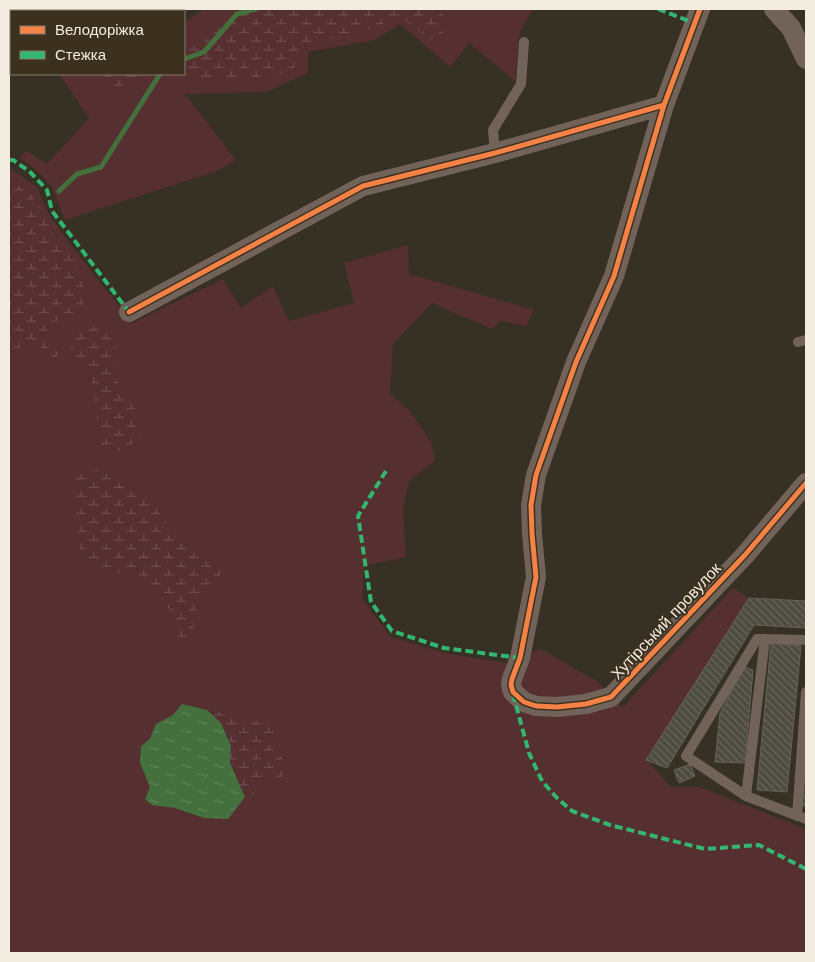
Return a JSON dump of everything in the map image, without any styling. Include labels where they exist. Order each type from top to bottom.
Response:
[{"type":"street","points":[[129,312],[363,186],[495,153],[664,105],[700,9]]},
{"type":"street","points":[[774,9],[791,28],[806,59]]},
{"type":"street","name":"Хутірський провулок","points":[[664,105],[614,276],[576,362],[536,475],[531,505],[536,577],[520,658],[512,679],[513,692],[524,702],[536,706],[557,707],[586,704],[611,697],[745,555],[806,483]]},
{"type":"lane","points":[[495,153],[493,130],[521,84],[524,42]]},
{"type":"lane","points":[[806,640],[757,639],[686,756],[746,796],[802,817],[806,692]]},
{"type":"lane","points":[[746,796],[765,639]]},
{"type":"green space","points":[[204,9],[533,9],[519,35],[515,81],[469,43],[450,67],[400,24],[375,40],[308,52],[308,73],[266,92],[185,94],[236,160],[217,171],[65,220],[52,187],[37,171],[19,157],[27,151],[47,164],[89,118],[60,75],[185,75],[185,21]]},
{"type":"green space","points":[[243,9],[443,9],[443,37],[429,38],[400,17],[356,34],[322,40],[298,55],[294,68],[272,78],[215,80],[183,75],[185,75],[185,48],[202,44],[223,22]]},
{"type":"green space","points":[[104,75],[150,75],[111,90],[102,83]]},
{"type":"green space","points":[[9,167],[37,187],[47,211],[132,323],[223,279],[241,308],[273,286],[289,321],[354,303],[344,263],[408,245],[409,274],[534,310],[526,326],[501,321],[492,329],[432,303],[393,344],[390,394],[410,411],[431,442],[435,461],[410,480],[403,507],[406,557],[364,566],[362,598],[391,637],[445,653],[517,665],[539,648],[598,682],[622,708],[733,588],[749,598],[647,760],[671,787],[699,787],[806,829],[806,953],[9,953]]},
{"type":"green space","points":[[9,183],[26,188],[48,218],[56,244],[74,257],[84,288],[84,313],[52,322],[44,335],[60,344],[58,356],[45,363],[41,346],[30,342],[11,352],[9,349]]},
{"type":"green space","points":[[90,326],[105,327],[117,341],[114,363],[118,382],[136,410],[140,437],[124,450],[101,452],[91,374],[86,365],[72,358],[70,346],[73,329]]},
{"type":"green space","points":[[99,469],[115,476],[134,493],[154,505],[184,546],[199,555],[219,563],[221,575],[206,587],[197,605],[192,636],[180,643],[171,611],[142,581],[127,572],[107,575],[101,565],[81,555],[75,510],[74,476]]},
{"type":"green space","points":[[207,710],[253,719],[279,733],[273,751],[282,757],[282,777],[258,783],[254,794],[245,797],[230,762],[231,746],[221,723]]},
{"type":"water","points":[[182,704],[207,710],[221,723],[231,746],[230,763],[245,797],[228,819],[204,818],[175,808],[152,805],[145,799],[150,787],[140,763],[141,746],[150,739],[156,724],[173,715]]},
{"type":"building","points":[[749,598],[806,601],[806,628],[754,625],[667,768],[646,760]]},
{"type":"building","points":[[771,643],[801,646],[787,792],[757,790]]},
{"type":"building","points":[[744,667],[753,670],[745,763],[715,762],[720,713]]},
{"type":"building","points":[[806,752],[806,806],[801,806]]},
{"type":"building","points":[[690,764],[695,776],[679,783],[674,770]]},
{"type":"waterway","points":[[185,59],[204,52],[237,14],[256,9]]},
{"type":"waterway","points":[[59,191],[77,174],[101,167],[159,75]]},
{"type":"marked path","points":[[658,9],[694,23]]},
{"type":"marked path","points":[[9,160],[13,160],[29,171],[47,190],[52,211],[129,312]]},
{"type":"marked path","points":[[386,471],[358,516],[371,602],[392,631],[444,648],[520,658]]},
{"type":"marked path","points":[[513,694],[529,753],[542,781],[572,811],[610,825],[705,849],[759,845],[806,869]]},
{"type":"cycle path","points":[[700,9],[664,105],[614,276],[576,362],[536,475],[531,505],[536,577],[520,658],[512,679],[513,692],[524,702],[536,706],[557,707],[586,704],[611,697],[745,555],[806,483]]},
{"type":"cycle path","points":[[129,312],[363,186],[495,153],[664,105]]}]
